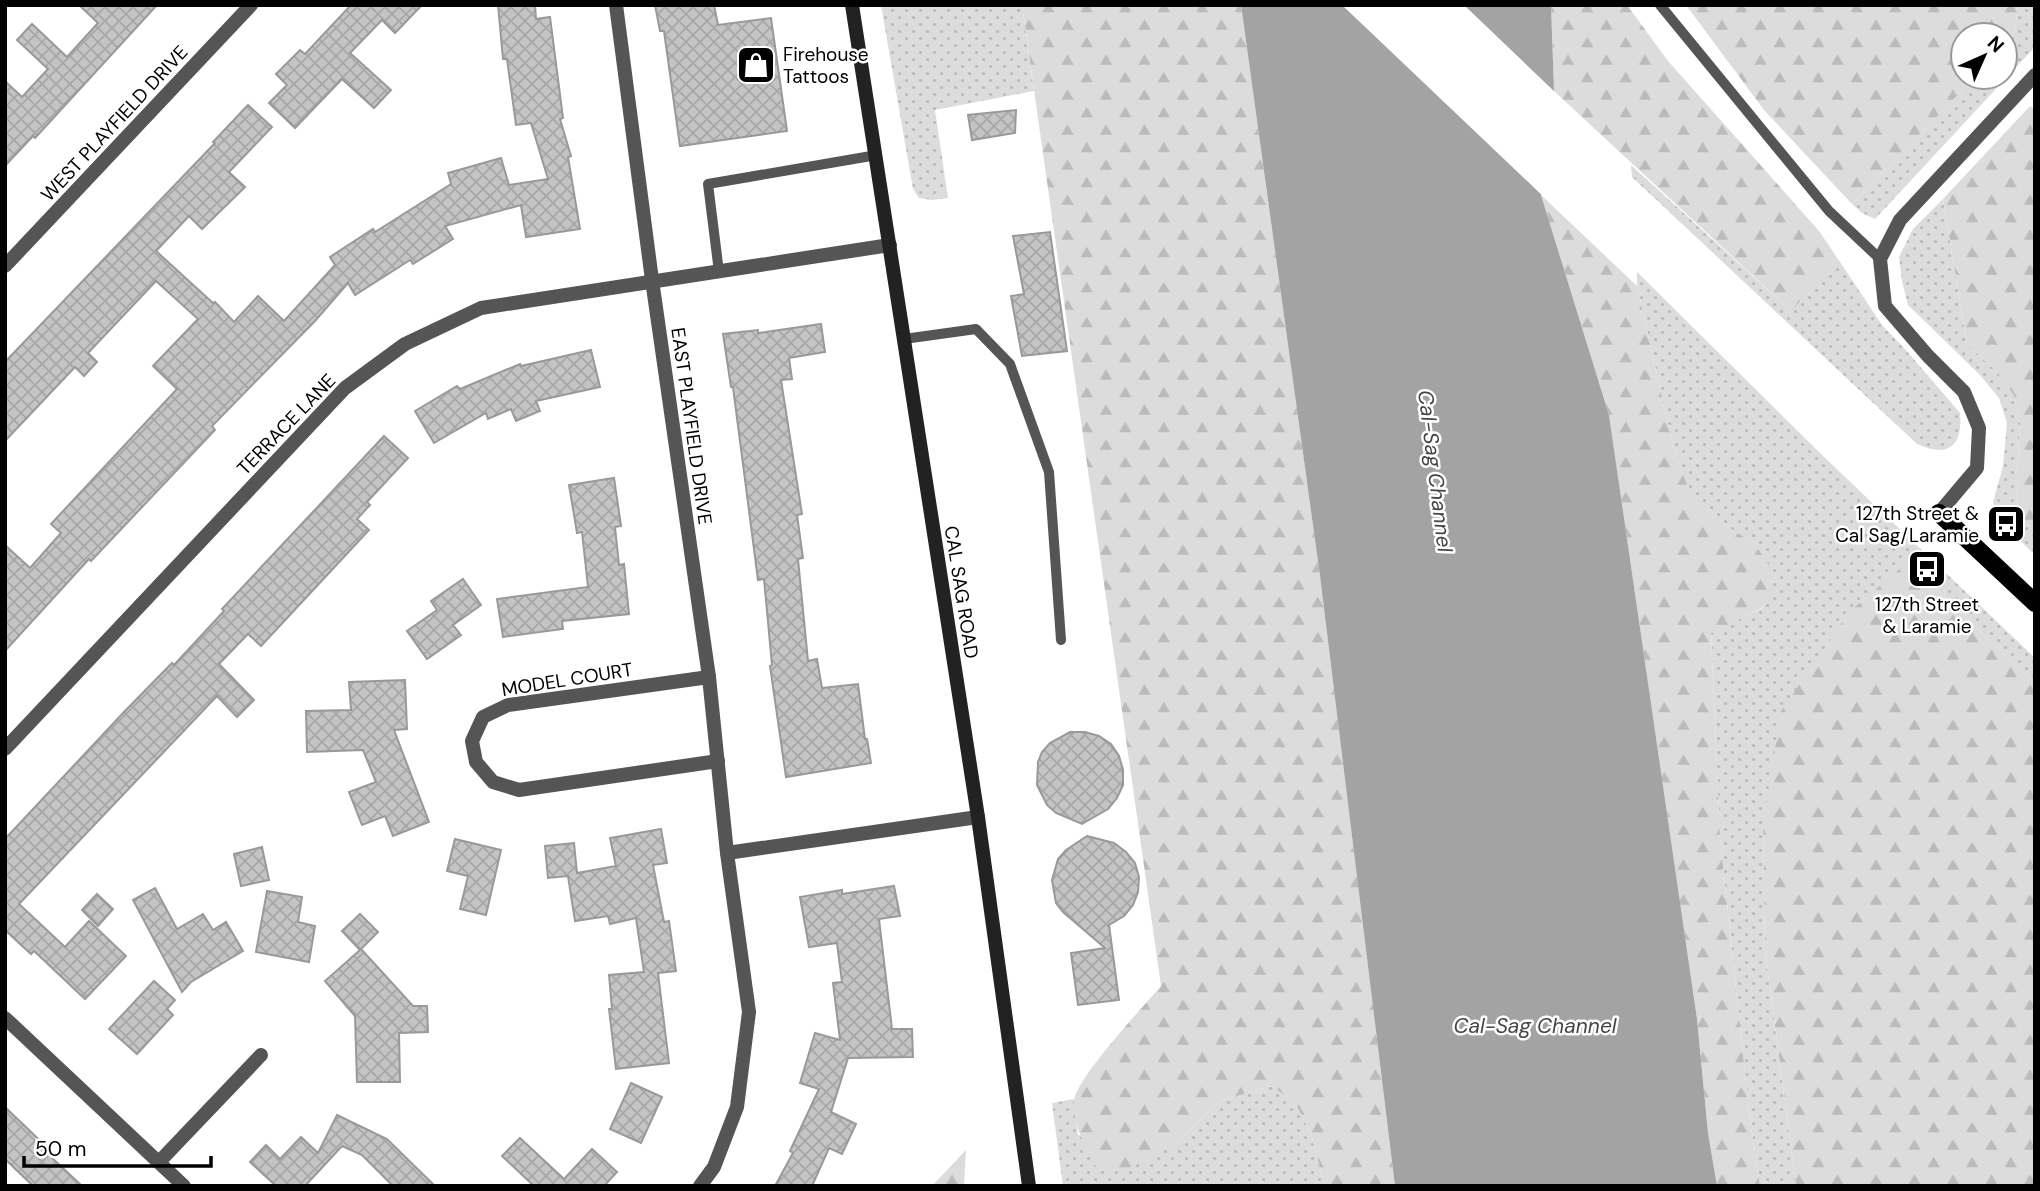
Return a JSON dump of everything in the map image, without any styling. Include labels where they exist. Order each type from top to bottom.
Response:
[{"type":"main road","name":"CAL SAG ROAD","points":[[852,5],[978,817],[1028,1186]]},
{"type":"main road","points":[[1939,513],[2035,603]]},
{"type":"street","name":"WEST PLAYFIELD DRIVE","points":[[5,266],[251,5]]},
{"type":"street","name":"EAST PLAYFIELD DRIVE","points":[[616,5],[652,281],[709,677],[727,853],[749,1012],[737,1107],[714,1167],[700,1186]]},
{"type":"street","points":[[1939,513],[1977,468],[1979,428],[1965,392],[1928,356],[1885,306],[1881,259],[1900,220],[2034,78]]},
{"type":"street","name":"TERRACE LANE","points":[[5,749],[345,388],[405,344],[481,308],[890,245]]},
{"type":"street","name":"MODEL COURT","points":[[709,677],[508,705],[483,717],[472,741],[476,762],[493,782],[519,790],[718,761]]},
{"type":"street","points":[[727,853],[978,817]]},
{"type":"street","points":[[5,1018],[184,1186]]},
{"type":"street","points":[[159,1162],[261,1055]]},
{"type":"lane","points":[[1660,5],[1829,211],[1881,259]]},
{"type":"lane","points":[[719,272],[708,184],[877,155]]},
{"type":"lane","points":[[904,339],[976,329],[1010,364],[1049,472],[1061,640]]},
{"type":"green space","points":[[881,5],[1022,5],[1034,91],[935,110],[948,198],[919,198],[913,189]]},
{"type":"green space","points":[[1022,5],[1241,5],[1320,576],[1395,1186],[1325,1186],[1311,1134],[1295,1102],[1271,1086],[1220,1101],[1173,1146],[1126,1170],[1096,1167],[1078,1128],[1074,1102],[1085,1077],[1161,986]]},
{"type":"green space","points":[[1551,5],[1627,5],[1668,61],[1819,231],[1838,259],[1791,311],[1554,91]]},
{"type":"green space","points":[[1686,5],[2018,5],[2016,21],[1949,21],[1949,91],[1961,91],[1852,204],[1764,110]]},
{"type":"green space","points":[[2018,5],[2034,5],[2034,48],[2019,64],[2019,21],[2016,21]]},
{"type":"green space","points":[[1961,91],[1994,91],[1875,219],[1852,204]]},
{"type":"green space","points":[[2030,106],[2035,110],[2035,532],[2018,515],[2020,423],[2014,395],[1998,373],[1967,344],[1943,199]]},
{"type":"green space","points":[[1631,165],[1790,310],[1838,259],[1882,325],[1960,413],[1956,441],[1945,449],[1937,450],[1917,444],[1632,177]]},
{"type":"green space","points":[[1541,195],[1637,286],[1673,446],[1693,502],[1754,543],[1770,567],[1770,592],[1762,608],[1711,633],[1720,837],[1750,1120],[1760,1186],[1717,1186],[1708,1133],[1697,1019],[1609,415]]},
{"type":"green space","points":[[1943,199],[1967,344],[1998,373],[2014,394],[2020,423],[2018,515],[2035,532],[2035,555],[1996,518],[1993,502],[2003,466],[2007,423],[1999,398],[1979,374],[1908,305],[1899,257],[1913,229]]},
{"type":"green space","points":[[1637,272],[1821,454],[2035,658],[2035,684],[1908,562],[1763,824],[1765,950],[1796,1186],[1760,1186],[1750,1120],[1720,837],[1711,632],[1763,608],[1754,543],[1693,503],[1673,446],[1637,286]]},
{"type":"green space","points":[[1908,562],[2035,684],[2035,1186],[1796,1186],[1765,950],[1763,824],[1781,711],[1850,611]]},
{"type":"green space","points":[[1271,1086],[1295,1101],[1311,1134],[1325,1186],[1063,1186],[1052,1103],[1074,1099],[1078,1135],[1173,1146],[1220,1101]]},
{"type":"green space","points":[[966,1150],[964,1186],[932,1186]]},
{"type":"water","name":"Cal-Sag Channel","points":[[1241,5],[1551,5],[1554,91],[1541,195],[1609,415],[1697,1019],[1708,1133],[1717,1186],[1395,1186],[1320,576]]},
{"type":"pier","points":[[1342,5],[1464,5],[1557,94],[1545,195],[1547,200]]},
{"type":"building","points":[[79,5],[157,5],[35,138],[33,136],[5,166],[5,81],[22,97],[48,69],[17,40],[32,24],[67,57],[98,23]]},
{"type":"building","points":[[351,5],[422,5],[395,33],[382,20],[350,53],[391,90],[374,108],[342,79],[295,128],[269,103],[287,85],[276,74],[300,50],[305,54]]},
{"type":"building","points":[[498,5],[535,5],[536,19],[550,17],[563,118],[560,119],[571,156],[568,157],[580,229],[526,237],[521,205],[445,226],[453,239],[413,264],[410,260],[355,295],[348,283],[315,321],[212,426],[215,430],[91,561],[89,559],[5,651],[5,545],[30,568],[61,533],[51,524],[177,389],[153,366],[198,319],[156,281],[88,353],[97,362],[84,376],[75,367],[5,441],[5,362],[215,143],[213,142],[248,105],[272,127],[229,172],[245,187],[202,229],[189,216],[156,251],[234,322],[258,296],[284,321],[335,265],[330,257],[451,184],[448,173],[501,158],[509,185],[548,179],[531,123],[516,125],[507,59],[503,59]]},
{"type":"building","points":[[655,5],[714,5],[718,25],[771,18],[787,131],[680,146],[664,31],[660,31]]},
{"type":"building","points":[[1016,110],[1015,133],[972,140],[968,115]]},
{"type":"building","points":[[1050,232],[1067,351],[1022,356],[1011,296],[1024,294],[1013,236]]},
{"type":"building","points":[[821,324],[825,352],[789,358],[792,379],[781,380],[802,514],[797,515],[803,558],[798,559],[808,661],[817,659],[822,688],[858,684],[871,763],[786,777],[770,666],[764,579],[758,580],[733,387],[723,334],[758,330],[758,333]]},
{"type":"building","points":[[591,350],[600,387],[536,401],[540,411],[516,421],[511,409],[488,419],[486,413],[434,443],[415,411],[457,386],[460,389],[520,364],[521,366]]},
{"type":"building","points":[[384,436],[408,458],[367,502],[370,505],[357,519],[369,530],[261,646],[248,634],[219,664],[254,700],[237,717],[217,696],[19,904],[65,947],[89,921],[126,956],[85,999],[34,951],[31,954],[5,930],[5,839],[123,713],[172,663],[174,665],[224,611],[222,609]]},
{"type":"building","points":[[614,478],[621,526],[615,527],[619,565],[624,564],[629,614],[562,621],[563,629],[503,637],[497,599],[588,587],[582,532],[577,533],[569,485]]},
{"type":"building","points":[[463,579],[481,605],[453,625],[461,635],[427,659],[407,631],[437,610],[431,601]]},
{"type":"building","points":[[405,680],[407,729],[394,730],[429,822],[393,836],[385,816],[362,825],[349,792],[376,782],[363,750],[307,752],[306,711],[351,710],[349,682]]},
{"type":"building","points":[[1070,732],[1099,736],[1111,744],[1119,756],[1123,770],[1123,785],[1117,798],[1108,809],[1082,824],[1056,813],[1047,805],[1037,785],[1038,762],[1042,752],[1050,743]]},
{"type":"building","points":[[661,829],[667,863],[653,865],[664,922],[669,921],[676,971],[658,973],[669,1063],[616,1069],[609,1009],[612,1009],[609,975],[644,972],[636,918],[610,924],[608,916],[575,921],[568,876],[548,878],[545,846],[574,843],[577,873],[616,866],[610,838]]},
{"type":"building","points":[[1087,836],[1114,843],[1126,852],[1135,863],[1139,877],[1138,892],[1133,905],[1124,916],[1109,925],[1119,1000],[1078,1005],[1071,953],[1105,948],[1063,912],[1056,903],[1052,880],[1058,859]]},
{"type":"building","points":[[455,839],[501,850],[486,915],[460,909],[468,876],[447,871]]},
{"type":"building","points":[[262,847],[269,880],[241,886],[234,854]]},
{"type":"building","points":[[894,886],[900,916],[879,919],[892,1029],[912,1029],[913,1057],[848,1058],[831,1112],[856,1124],[842,1154],[829,1148],[812,1186],[775,1186],[793,1153],[790,1151],[819,1089],[800,1083],[815,1033],[840,1040],[833,983],[842,982],[837,943],[809,947],[800,897]]},
{"type":"building","points":[[155,888],[177,929],[203,914],[213,930],[226,922],[243,951],[191,982],[182,992],[133,900]]},
{"type":"building","points":[[267,891],[302,897],[298,922],[315,926],[309,962],[256,952]]},
{"type":"building","points":[[97,894],[113,909],[98,926],[82,910]]},
{"type":"building","points":[[360,914],[378,932],[361,949],[413,1006],[427,1006],[428,1032],[399,1033],[400,1082],[357,1082],[355,1016],[325,981],[360,950],[342,931]]},
{"type":"building","points":[[154,981],[175,1000],[167,1009],[173,1015],[137,1054],[109,1029]]},
{"type":"building","points":[[631,1083],[662,1097],[641,1143],[610,1129]]},
{"type":"building","points":[[5,1107],[52,1152],[49,1155],[82,1186],[33,1186],[5,1159]]},
{"type":"building","points":[[337,1115],[387,1139],[435,1186],[393,1186],[362,1155],[342,1146],[305,1186],[276,1186],[250,1162],[266,1145],[280,1159],[301,1137],[318,1153]]},
{"type":"building","points":[[520,1138],[564,1179],[592,1149],[617,1172],[604,1186],[534,1186],[502,1156]]},
{"type":"place","name":"Firehouse Tattoos","points":[[756,65]]},
{"type":"place","name":"127th Street & Cal Sag/Laramie","points":[[2006,524]]},
{"type":"place","name":"127th Street & Laramie","points":[[1927,569]]}]
